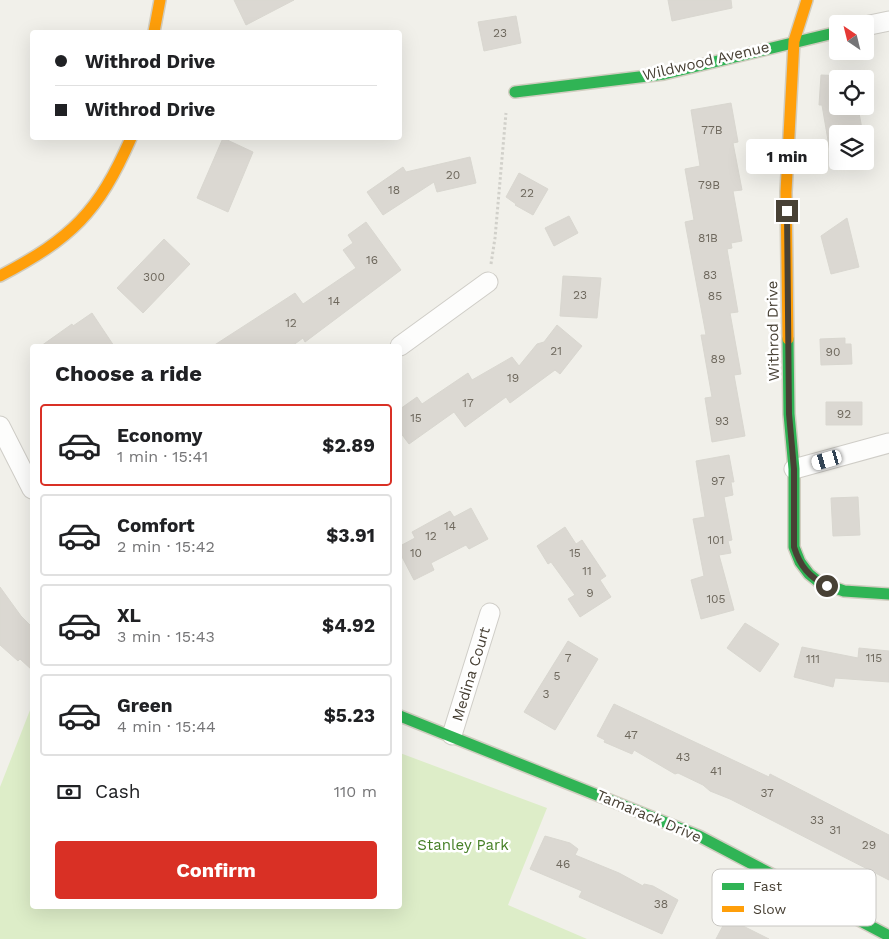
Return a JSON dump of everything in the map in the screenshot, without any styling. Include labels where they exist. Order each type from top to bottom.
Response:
[{"type":"street","points":[[154,30],[160,0]]},
{"type":"street","name":"Withrod Drive","points":[[807,0],[794,41],[786,192],[789,414],[794,469],[794,547],[805,571],[817,582],[837,589],[889,594]]},
{"type":"street","points":[[874,24],[889,21]]},
{"type":"street","name":"Wildwood Avenue","points":[[515,92],[664,74],[829,34]]},
{"type":"street","points":[[0,276],[42,254],[68,234],[95,204],[115,175],[130,140]]},
{"type":"street","points":[[402,345],[488,282]]},
{"type":"street","points":[[0,426],[30,485]]},
{"type":"street","points":[[794,469],[889,443]]},
{"type":"street","name":"Medina Court","points":[[452,734],[490,613]]},
{"type":"street","name":"Tamarack Drive","points":[[402,717],[452,734],[699,836],[762,869]]},
{"type":"street","name":"Tamarack Drive","points":[[870,926],[889,936]]},
{"type":"path","points":[[488,282],[496,238],[507,106],[515,92]]},
{"type":"green space","name":"Stanley Park","points":[[30,710],[30,909],[402,909],[402,754],[547,808],[508,905],[587,939],[0,939],[0,787]]},
{"type":"building","points":[[234,0],[294,0],[246,25]]},
{"type":"building","points":[[668,0],[731,0],[732,8],[672,21]]},
{"type":"building","points":[[516,16],[521,43],[484,51],[478,22]]},
{"type":"building","points":[[821,75],[829,75],[829,115],[859,115],[861,125],[829,125],[829,146],[822,105],[819,105]]},
{"type":"building","points":[[731,103],[738,142],[733,143],[742,190],[733,191],[742,241],[731,243],[732,248],[727,249],[738,312],[730,313],[741,374],[734,375],[745,436],[712,442],[705,398],[712,397],[701,335],[706,335],[685,222],[694,220],[685,169],[700,166],[691,110]]},
{"type":"building","points":[[222,140],[227,140],[253,152],[228,212],[197,198]]},
{"type":"building","points":[[470,157],[476,183],[437,192],[434,182],[383,215],[367,192],[403,167],[406,172]]},
{"type":"building","points":[[519,173],[548,189],[533,215],[515,205],[506,197]]},
{"type":"building","points":[[569,216],[578,233],[554,246],[545,228]]},
{"type":"building","points":[[847,218],[859,267],[831,274],[821,236]]},
{"type":"building","points":[[366,222],[401,270],[305,342],[303,338],[295,344],[216,344],[295,293],[303,304],[356,268],[343,250],[353,243],[348,235]]},
{"type":"building","points":[[164,239],[190,264],[143,313],[117,288]]},
{"type":"building","points":[[563,276],[601,278],[597,318],[560,316]]},
{"type":"building","points":[[92,313],[113,344],[44,344],[72,324],[73,326]]},
{"type":"building","points":[[557,325],[582,346],[560,374],[555,370],[510,403],[506,397],[465,427],[454,412],[409,444],[402,435],[402,408],[417,397],[422,404],[468,373],[472,380],[512,357],[519,366],[537,344],[544,342]]},
{"type":"building","points":[[845,338],[845,344],[851,344],[852,364],[821,365],[820,339]]},
{"type":"building","points":[[826,402],[862,402],[862,425],[826,425]]},
{"type":"building","points":[[729,455],[734,482],[731,482],[733,495],[724,497],[732,540],[728,541],[731,553],[719,555],[734,610],[701,619],[691,580],[704,576],[693,519],[705,517],[696,461]]},
{"type":"building","points":[[858,497],[860,535],[833,536],[831,498]]},
{"type":"building","points":[[471,508],[488,539],[469,549],[466,545],[431,563],[434,570],[414,580],[402,557],[402,545],[415,538],[412,532],[450,511],[454,517]]},
{"type":"building","points":[[565,527],[576,544],[582,540],[606,576],[600,580],[611,597],[580,617],[568,599],[575,595],[551,562],[548,564],[537,546]]},
{"type":"building","points":[[0,587],[30,625],[30,668],[20,659],[18,661],[0,645]]},
{"type":"building","points":[[745,623],[779,644],[760,672],[727,648]]},
{"type":"building","points":[[568,641],[598,659],[555,730],[524,712]]},
{"type":"building","points":[[802,647],[858,658],[859,648],[889,651],[889,682],[835,678],[833,687],[794,677]]},
{"type":"building","points":[[614,704],[769,777],[770,774],[889,835],[889,880],[876,873],[876,869],[867,869],[730,799],[710,791],[703,785],[678,773],[675,774],[634,750],[632,754],[604,742],[605,740],[597,736]]},
{"type":"building","points":[[545,836],[570,843],[578,849],[575,855],[619,873],[643,886],[644,884],[653,886],[678,900],[662,934],[579,897],[582,891],[530,869]]},
{"type":"building","points":[[723,926],[743,926],[769,939],[716,939]]},
{"type":"traffic: fast","points":[[515,92],[664,74],[829,34]]},
{"type":"traffic: fast","points":[[788,339],[789,414],[794,469],[794,547],[800,562],[809,574],[819,582],[844,591],[889,594]]},
{"type":"traffic: fast","points":[[402,717],[699,836],[762,869]]},
{"type":"traffic: fast","points":[[870,926],[889,936]]},
{"type":"traffic: slow","points":[[154,30],[160,0]]},
{"type":"traffic: slow","points":[[788,339],[786,192],[794,41],[807,0]]},
{"type":"traffic: slow","points":[[0,276],[46,249],[80,221],[107,186],[130,140]]},
{"type":"route","points":[[787,211],[789,414],[794,469],[794,547],[797,557],[809,575],[817,582],[827,586]]}]
